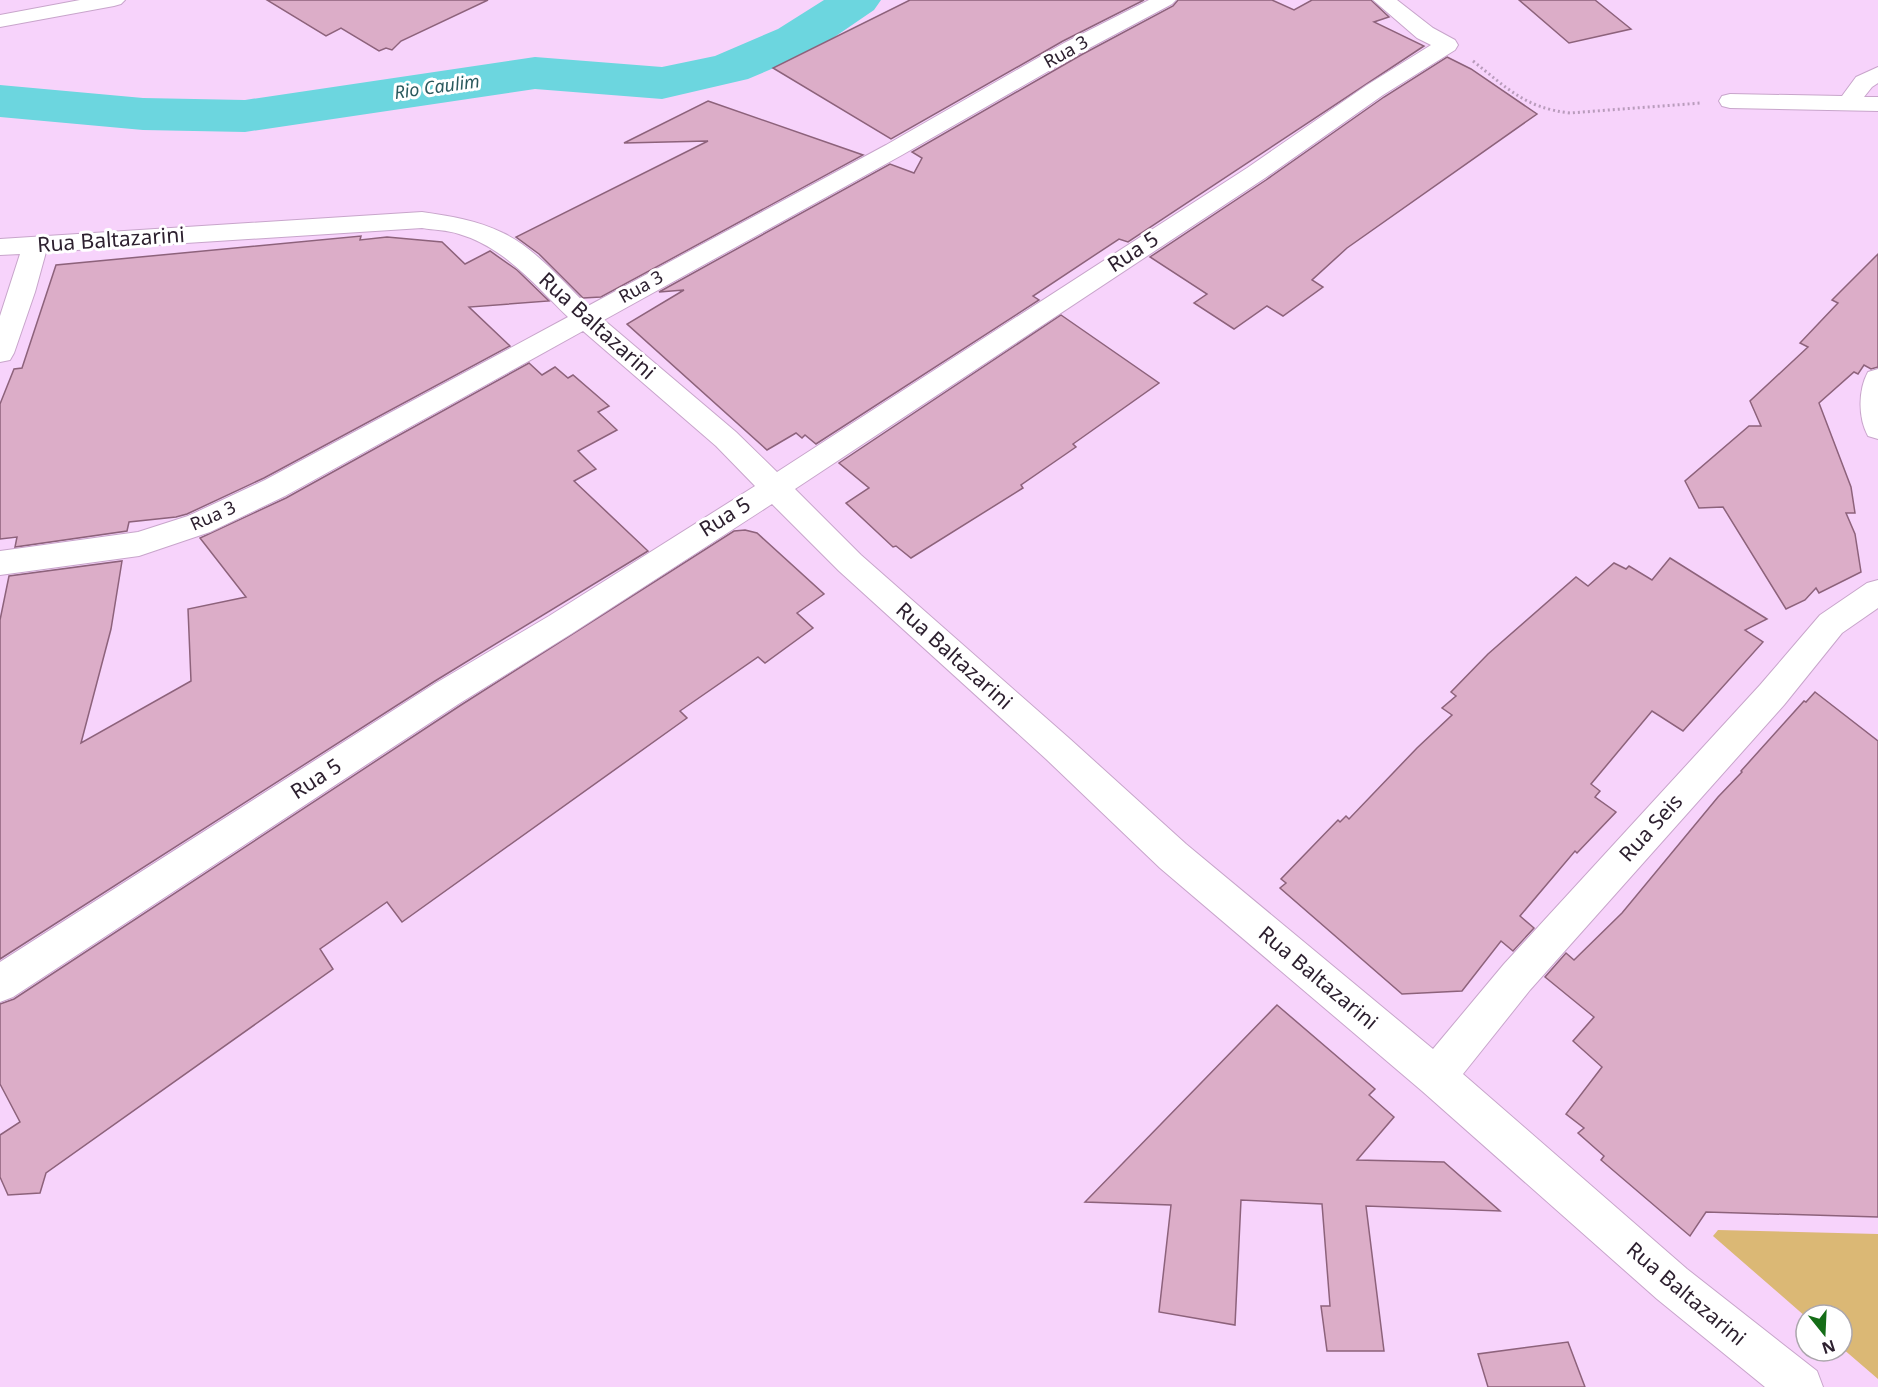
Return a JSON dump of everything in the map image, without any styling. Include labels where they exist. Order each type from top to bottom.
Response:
[{"type":"street","points":[[0,6],[41,0]]},
{"type":"street","points":[[0,21],[114,0]]},
{"type":"street","name":"Rua 3","points":[[0,563],[138,544],[199,524],[304,472],[894,150],[1072,48],[1165,0]]},
{"type":"street","points":[[1384,0],[1425,33],[1447,45]]},
{"type":"street","name":"Rua 5","points":[[0,984],[448,693],[560,625],[775,486],[1256,173],[1376,90],[1447,45]]},
{"type":"street","points":[[1849,102],[1864,82],[1878,74]]},
{"type":"street","points":[[1730,101],[1878,104]]},
{"type":"street","name":"Rua Baltazarini","points":[[0,247],[381,221],[432,222],[462,226],[496,239],[521,256],[585,319],[726,439],[850,563],[1058,749],[1173,856],[1436,1077],[1672,1284],[1801,1387]]},
{"type":"street","points":[[0,353],[22,292],[35,245]]},
{"type":"street","points":[[1878,379],[1874,391],[1878,429]]},
{"type":"street","name":"Rua Seis","points":[[1436,1077],[1517,978],[1772,695],[1831,624],[1878,592]]},
{"type":"path","points":[[1447,45],[1475,62],[1526,103],[1537,109],[1570,113],[1730,101]]},
{"type":"shaded area","points":[[1718,1230],[1878,1234],[1878,1379],[1854,1358],[1854,1303],[1794,1303],[1794,1307],[1713,1236]]},
{"type":"building","points":[[267,0],[488,0],[401,41],[392,50],[386,48],[379,51],[341,28],[326,36]]},
{"type":"building","points":[[910,0],[1144,0],[1063,41],[891,139],[773,68]]},
{"type":"building","points":[[1178,0],[1272,0],[1294,10],[1312,0],[1371,0],[1389,17],[1374,22],[1424,46],[1128,242],[1119,239],[1033,296],[1039,300],[816,444],[805,435],[802,438],[796,433],[767,450],[627,324],[684,290],[659,292],[890,164],[914,173],[922,158],[912,152],[1081,55],[1173,6]]},
{"type":"building","points":[[1519,0],[1595,0],[1631,29],[1569,43]]},
{"type":"building","points":[[1447,57],[1471,69],[1537,114],[1347,248],[1312,280],[1323,287],[1283,316],[1267,306],[1234,329],[1194,303],[1207,294],[1150,257],[1266,180],[1384,97]]},
{"type":"building","points":[[708,101],[863,155],[601,297],[583,298],[539,254],[516,237],[708,141],[624,143]]},
{"type":"building","points":[[361,236],[360,240],[387,237],[442,242],[465,264],[490,251],[517,270],[549,301],[469,307],[510,346],[264,478],[187,514],[129,522],[127,531],[15,547],[17,537],[0,539],[0,404],[14,369],[22,368],[56,265]]},
{"type":"building","points":[[1878,254],[1878,367],[1871,369],[1864,365],[1858,374],[1854,372],[1819,403],[1851,487],[1855,513],[1846,513],[1855,534],[1861,572],[1819,593],[1816,588],[1805,600],[1786,609],[1723,507],[1699,508],[1685,481],[1749,426],[1761,426],[1750,401],[1808,347],[1800,343],[1838,303],[1832,300]]},
{"type":"building","points":[[1061,315],[1159,383],[1073,444],[1076,447],[1021,485],[1023,488],[911,558],[896,546],[893,547],[846,503],[869,488],[839,463]]},
{"type":"building","points":[[529,363],[542,375],[555,367],[568,378],[573,375],[609,406],[598,412],[617,430],[578,451],[596,469],[574,481],[648,551],[435,681],[0,959],[0,620],[9,576],[122,561],[111,629],[81,743],[191,681],[188,609],[246,597],[200,538],[286,498]]},
{"type":"building","points":[[745,530],[757,533],[824,594],[797,613],[813,628],[765,663],[758,657],[680,711],[687,718],[402,922],[387,902],[320,949],[333,969],[46,1173],[40,1193],[8,1195],[0,1177],[0,1135],[20,1122],[0,1084],[0,1004],[14,999],[461,705],[734,531]]},
{"type":"building","points":[[1670,558],[1767,619],[1745,630],[1763,642],[1683,731],[1652,711],[1591,784],[1600,791],[1595,797],[1616,812],[1577,853],[1575,851],[1520,916],[1534,928],[1513,951],[1501,941],[1462,991],[1402,994],[1280,888],[1286,883],[1281,879],[1338,820],[1340,822],[1346,816],[1349,819],[1452,715],[1442,708],[1456,696],[1451,692],[1488,654],[1576,577],[1588,586],[1614,563],[1626,569],[1629,566],[1652,580]]},
{"type":"building","points":[[1815,692],[1878,741],[1878,1217],[1706,1212],[1690,1236],[1601,1160],[1604,1156],[1578,1133],[1584,1128],[1566,1114],[1602,1067],[1573,1041],[1594,1017],[1545,977],[1566,953],[1574,960],[1622,913],[1718,797],[1804,701],[1806,702]]},
{"type":"building","points":[[1277,1005],[1375,1089],[1369,1095],[1394,1117],[1357,1160],[1444,1162],[1500,1211],[1366,1206],[1384,1351],[1327,1351],[1321,1306],[1330,1306],[1322,1204],[1241,1200],[1235,1325],[1159,1312],[1171,1205],[1085,1202]]},
{"type":"building","points":[[1568,1342],[1585,1387],[1488,1387],[1478,1354]]},
{"type":"waterway","name":"Rio Caulim","points":[[0,101],[143,114],[245,116],[535,73],[662,83],[730,68],[796,40],[857,0]]}]
